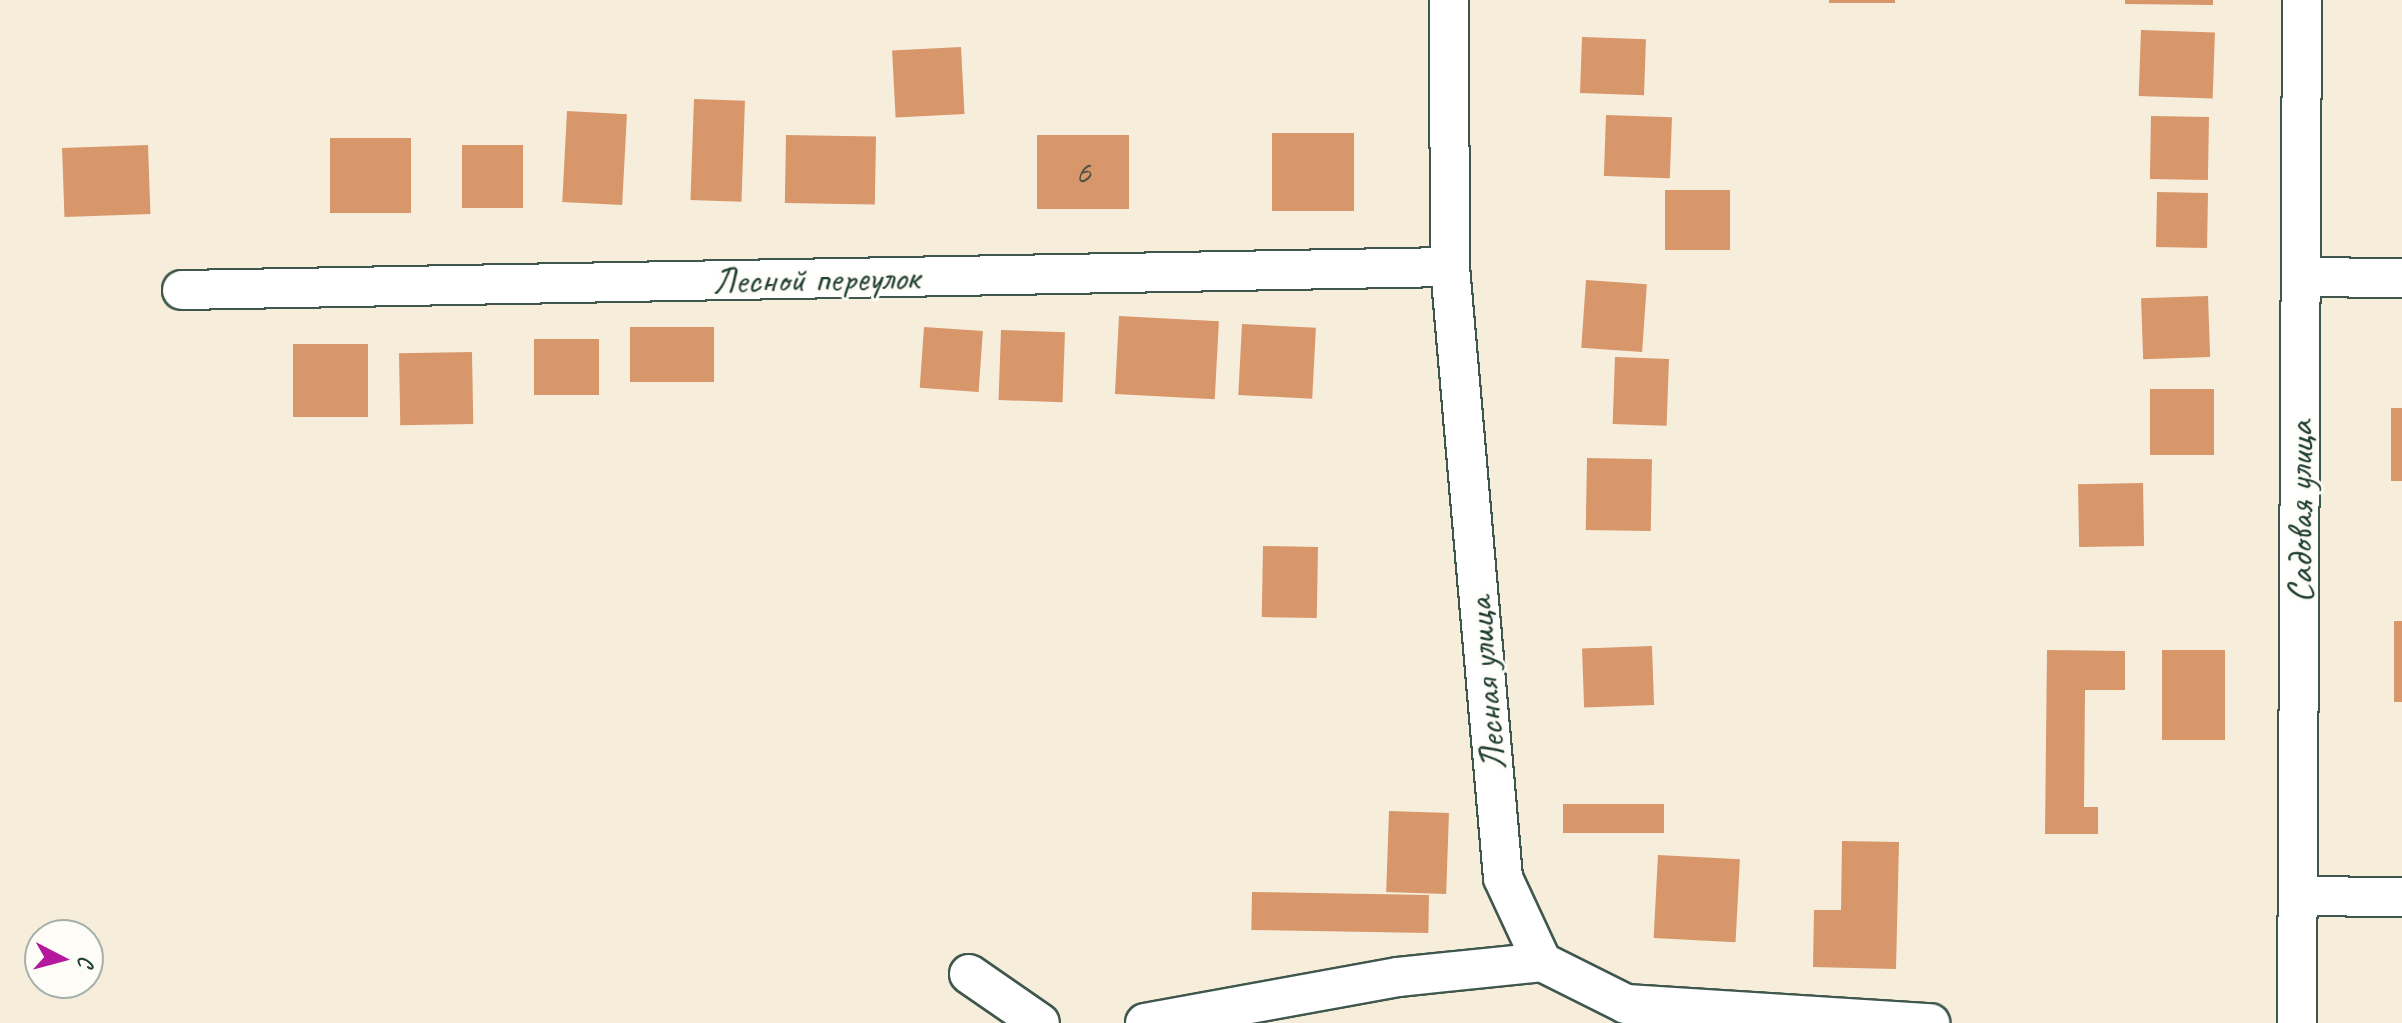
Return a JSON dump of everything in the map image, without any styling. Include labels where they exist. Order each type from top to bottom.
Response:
[{"type":"street","name":"Лесная улица","points":[[1449,0],[1450,267],[1503,878],[1542,962]]},
{"type":"street","name":"Садовая улица","points":[[2297,1023],[2302,0]]},
{"type":"street","name":"Лесной переулок","points":[[182,290],[1450,267]]},
{"type":"street","points":[[2301,277],[2402,278]]},
{"type":"street","points":[[2299,896],[2402,897]]},
{"type":"street","points":[[1145,1023],[1398,977],[1542,962],[1626,1004],[1930,1023]]},
{"type":"street","points":[[969,974],[1040,1023]]},
{"type":"building","points":[[1829,0],[1895,0],[1895,3],[1829,3]]},
{"type":"building","points":[[2125,0],[2213,0],[2213,5],[2125,4]]},
{"type":"building","points":[[2141,30],[2215,33],[2213,99],[2139,96]]},
{"type":"building","points":[[1582,37],[1646,39],[1644,95],[1580,93]]},
{"type":"building","points":[[961,47],[965,114],[896,118],[892,51]]},
{"type":"building","points":[[694,99],[745,101],[741,202],[690,200]]},
{"type":"building","points":[[567,111],[627,114],[622,205],[562,202]]},
{"type":"building","points":[[1606,115],[1672,117],[1670,178],[1604,176]]},
{"type":"building","points":[[2151,116],[2209,117],[2208,180],[2150,179]]},
{"type":"building","points":[[1272,133],[1354,133],[1354,211],[1272,211]]},
{"type":"building","points":[[786,135],[876,137],[875,205],[785,203]]},
{"type":"building","points":[[1037,135],[1129,135],[1129,209],[1037,209]]},
{"type":"building","points":[[330,138],[411,138],[411,213],[330,213]]},
{"type":"building","points":[[148,145],[150,214],[64,217],[62,148]]},
{"type":"building","points":[[462,145],[523,145],[523,208],[462,208]]},
{"type":"building","points":[[1665,190],[1730,190],[1730,250],[1665,250]]},
{"type":"building","points":[[2157,192],[2208,193],[2207,248],[2156,247]]},
{"type":"building","points":[[1586,280],[1647,284],[1642,352],[1581,348]]},
{"type":"building","points":[[2208,296],[2210,357],[2143,359],[2141,298]]},
{"type":"building","points":[[1119,316],[1219,321],[1215,399],[1115,394]]},
{"type":"building","points":[[1242,324],[1316,328],[1312,399],[1238,395]]},
{"type":"building","points":[[630,327],[714,327],[714,382],[630,382]]},
{"type":"building","points":[[924,327],[983,331],[979,392],[920,388]]},
{"type":"building","points":[[1001,330],[1065,332],[1063,402],[999,400]]},
{"type":"building","points":[[534,339],[599,339],[599,395],[534,395]]},
{"type":"building","points":[[293,344],[368,344],[368,417],[293,417]]},
{"type":"building","points":[[472,352],[473,424],[400,425],[399,353]]},
{"type":"building","points":[[1615,357],[1669,359],[1667,426],[1613,424]]},
{"type":"building","points":[[2150,389],[2214,389],[2214,455],[2150,455]]},
{"type":"building","points":[[2391,408],[2402,408],[2402,481],[2391,481]]},
{"type":"building","points":[[1587,458],[1652,459],[1651,531],[1586,530]]},
{"type":"building","points":[[2143,483],[2144,546],[2079,547],[2078,484]]},
{"type":"building","points":[[1263,546],[1318,547],[1317,618],[1262,617]]},
{"type":"building","points":[[2394,621],[2402,621],[2402,702],[2394,702]]},
{"type":"building","points":[[1652,646],[1654,705],[1584,707],[1582,648]]},
{"type":"building","points":[[2047,650],[2125,651],[2125,690],[2085,690],[2084,807],[2098,807],[2098,834],[2045,834]]},
{"type":"building","points":[[2162,650],[2225,650],[2225,740],[2162,740]]},
{"type":"building","points":[[1563,804],[1664,804],[1664,833],[1563,833]]},
{"type":"building","points":[[1389,811],[1449,813],[1446,894],[1386,892]]},
{"type":"building","points":[[1842,841],[1899,842],[1896,969],[1813,967],[1814,910],[1841,910]]},
{"type":"building","points":[[1658,855],[1740,859],[1736,942],[1654,938]]},
{"type":"building","points":[[1252,892],[1429,895],[1428,933],[1251,930]]}]
